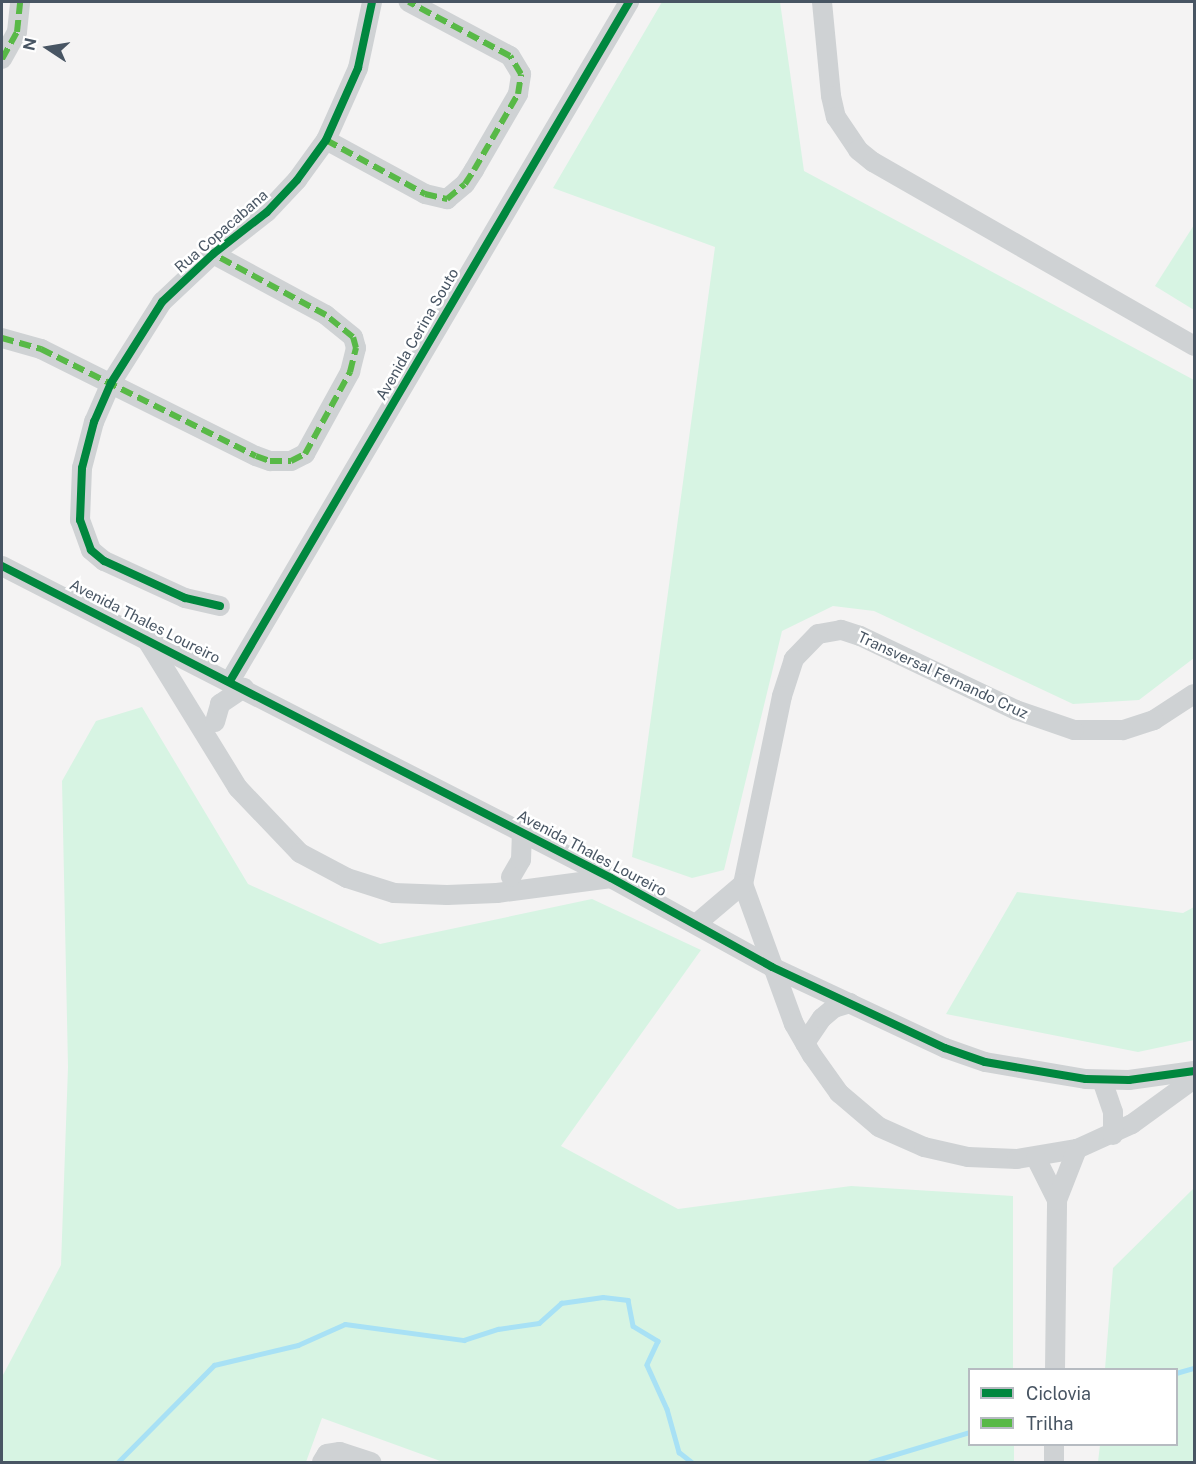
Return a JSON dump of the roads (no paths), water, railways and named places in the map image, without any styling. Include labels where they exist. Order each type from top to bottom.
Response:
[{"type":"street","points":[[2,60],[17,32],[20,2]]},
{"type":"street","name":"Rua Copacabana","points":[[220,606],[185,598],[104,561],[86,543],[80,520],[81,468],[94,422],[111,383],[162,302],[213,254],[267,212],[297,180],[326,140],[358,68],[372,2]]},
{"type":"street","points":[[326,140],[425,194],[447,199],[465,184],[474,170],[518,94],[521,74],[510,56],[409,2]]},
{"type":"street","name":"Avenida Cerina Souto","points":[[237,684],[629,2]]},
{"type":"street","points":[[822,2],[831,96],[836,117],[858,150],[1194,346]]},
{"type":"street","points":[[2,338],[41,349],[270,462],[291,461],[305,454],[351,372],[356,348],[353,337],[326,315],[249,277],[213,254]]},
{"type":"street","name":"Avenida Thales Loureiro","points":[[2,566],[144,635],[611,878],[772,967],[985,1062],[1050,1076],[1102,1080],[1129,1080],[1194,1071]]},
{"type":"street","name":"Transversal Fernando Cruz","points":[[743,884],[782,696],[794,659],[818,634],[841,630],[860,636],[1016,710],[1074,730],[1123,730],[1154,720],[1194,694]]},
{"type":"street","points":[[144,635],[238,788],[300,853],[347,879],[394,893],[447,895],[497,893],[611,878]]},
{"type":"street","points":[[215,722],[220,704],[237,684]]},
{"type":"street","points":[[511,877],[521,860],[522,832]]},
{"type":"street","points":[[696,924],[743,884],[772,967],[839,1093],[879,1127],[924,1147],[968,1157],[1036,1158],[1077,1149],[1113,1135],[1194,1079]]},
{"type":"street","points":[[808,1037],[834,1008],[850,1003]]},
{"type":"street","points":[[1102,1080],[1113,1112],[1113,1135]]},
{"type":"street","points":[[1054,1368],[1057,1200],[1077,1149]]},
{"type":"street","points":[[1036,1158],[1057,1200]]},
{"type":"street","points":[[1054,1446],[1054,1462]]},
{"type":"street","points":[[322,1462],[327,1454],[340,1452],[371,1462]]},
{"type":"waterway","points":[[118,1462],[214,1365],[298,1345],[345,1324],[464,1340],[498,1329],[539,1323],[561,1303],[603,1297],[628,1300],[633,1326],[658,1341],[647,1365],[667,1409],[679,1452],[692,1462]]},
{"type":"waterway","points":[[1178,1372],[1194,1368]]},
{"type":"waterway","points":[[870,1462],[968,1433]]}]
